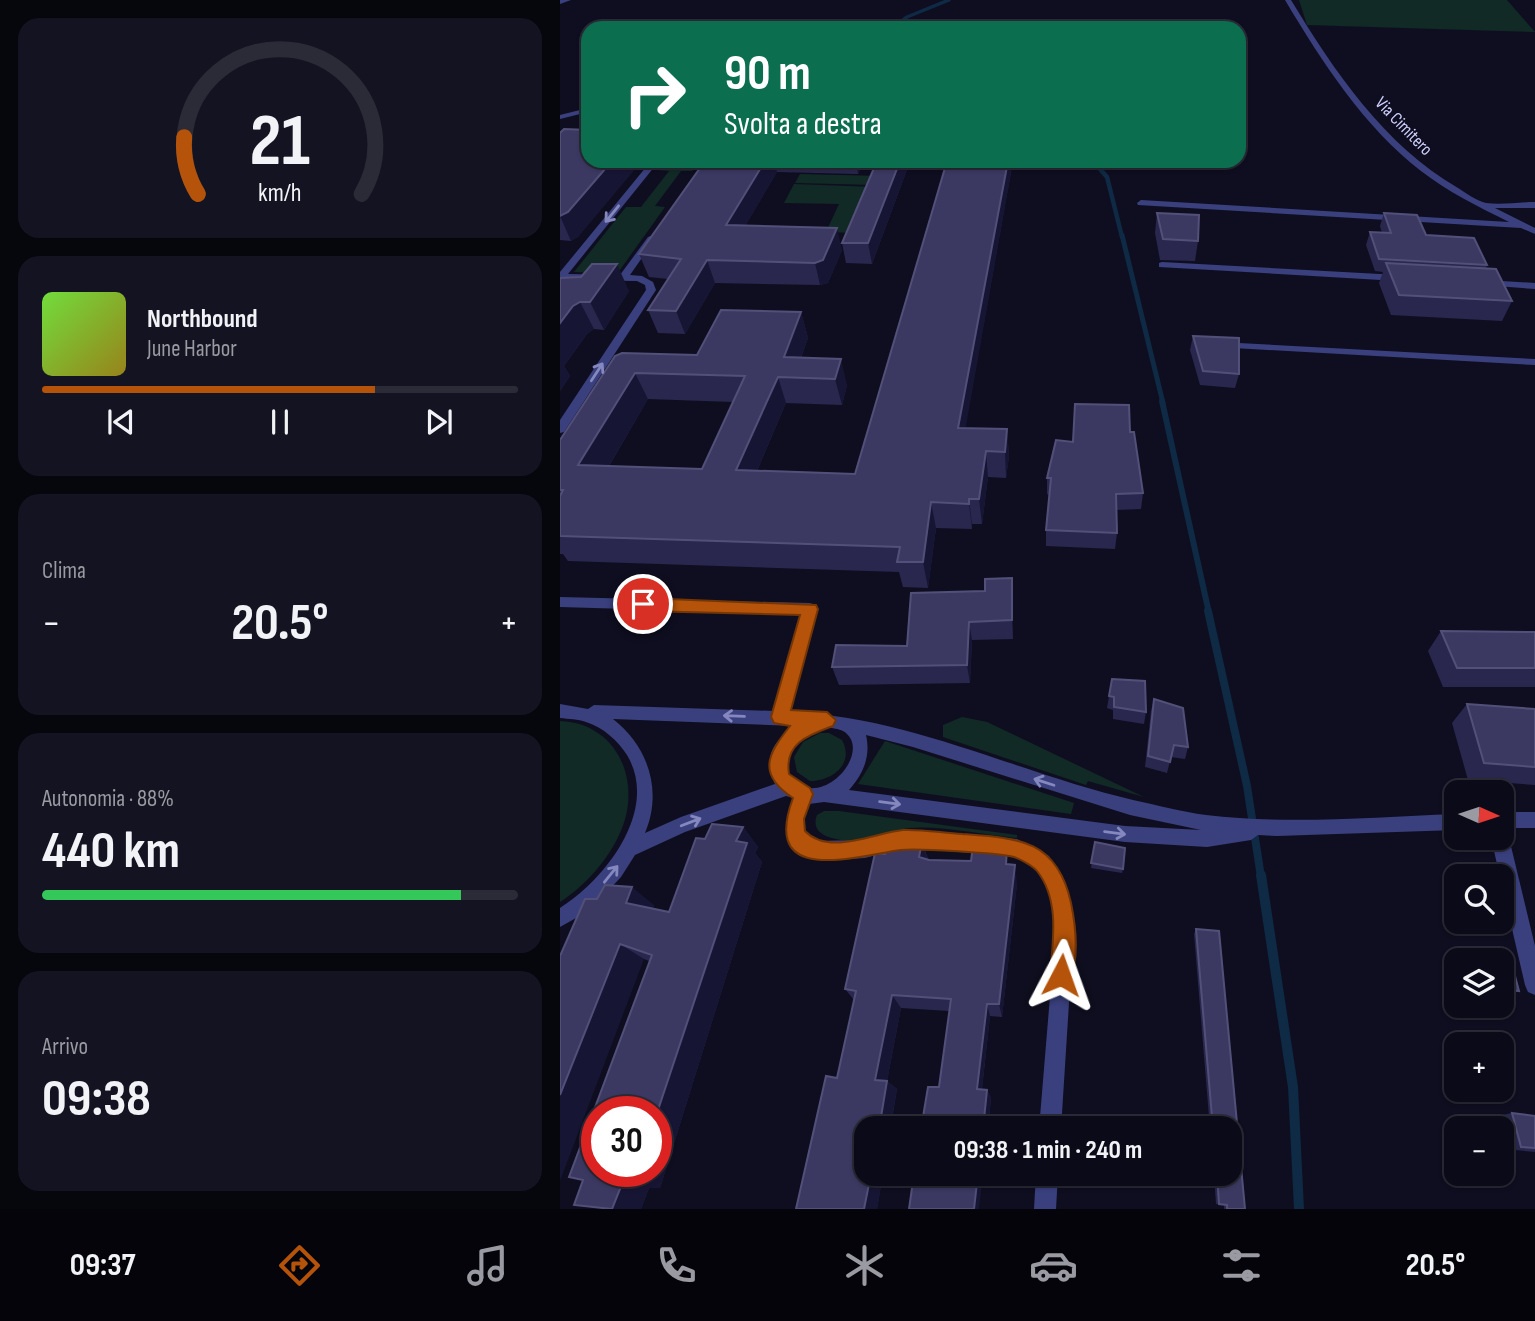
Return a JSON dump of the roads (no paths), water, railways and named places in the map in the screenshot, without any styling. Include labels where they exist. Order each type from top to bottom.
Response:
[{"type":"street","points":[[560,2],[568,0]]},
{"type":"street","name":"Via Cimitero","points":[[1288,0],[1337,76],[1410,159],[1444,183],[1528,228]]},
{"type":"street","points":[[560,117],[581,112]]},
{"type":"street","points":[[561,277],[649,168]]},
{"type":"street","points":[[1141,203],[1528,228],[1535,245]]},
{"type":"street","points":[[1485,205],[1535,205]]},
{"type":"street","points":[[623,278],[661,225]]},
{"type":"street","points":[[1162,265],[1411,279]]},
{"type":"street","points":[[560,429],[650,290],[650,284],[639,278],[561,277]]},
{"type":"street","points":[[1480,283],[1535,286]]},
{"type":"street","points":[[1201,344],[1535,362]]},
{"type":"street","points":[[560,602],[810,609],[780,717]]},
{"type":"street","points":[[567,711],[833,721],[913,740],[1206,831]]},
{"type":"street","points":[[560,918],[599,888],[629,849],[644,799],[642,770],[630,744],[607,721],[567,711]]},
{"type":"street","points":[[629,849],[681,825],[805,792],[851,777],[861,758],[859,740],[848,726],[833,721],[807,724],[783,745],[779,772],[805,792],[1125,834],[1444,822]]},
{"type":"street","points":[[805,792],[795,819],[795,835],[808,849],[865,849],[903,840],[1017,848],[1043,862],[1058,889],[1065,924],[1052,1116]]},
{"type":"street","points":[[1514,820],[1535,820]]},
{"type":"street","points":[[1503,850],[1535,985]]},
{"type":"street","points":[[1045,1209],[1046,1186]]},
{"type":"waterway","points":[[902,21],[949,0]]},
{"type":"waterway","points":[[1099,168],[1107,177],[1122,237]]},
{"type":"waterway","points":[[1122,235],[1163,403]]},
{"type":"waterway","points":[[1162,401],[1209,613]]},
{"type":"waterway","points":[[1208,611],[1247,786],[1261,877]]},
{"type":"waterway","points":[[1261,875],[1293,1087],[1299,1209]]}]
